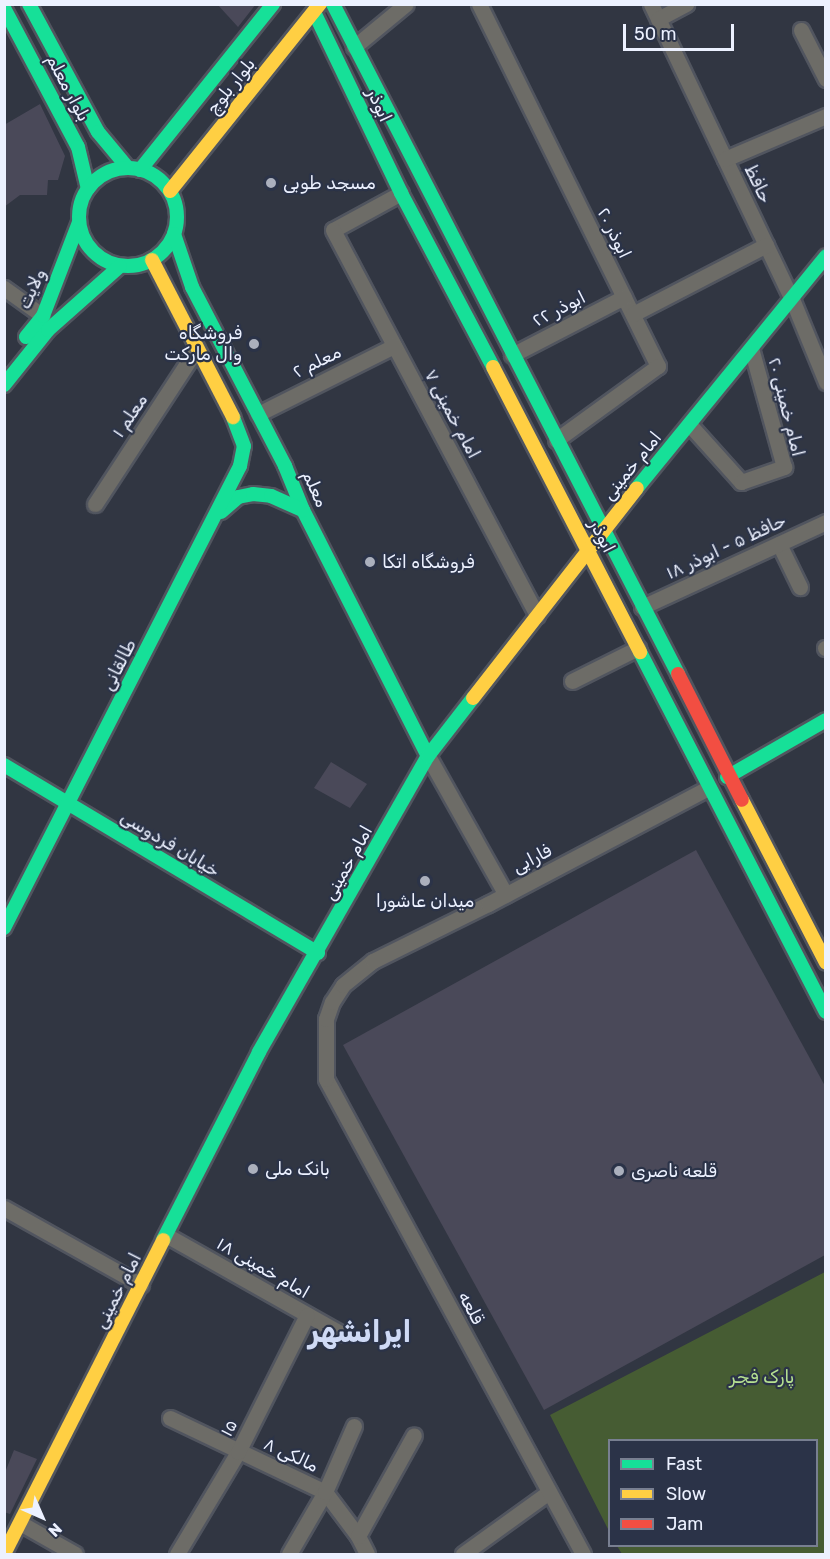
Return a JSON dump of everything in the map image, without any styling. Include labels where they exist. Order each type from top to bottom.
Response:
[{"type":"main road","name":"بلوار معلم","points":[[29,4],[98,132],[134,169]]},
{"type":"main road","name":"بلوار بلوچ","points":[[134,169],[273,4]]},
{"type":"main road","name":"ابوذر","points":[[333,4],[727,777],[825,963]]},
{"type":"main road","name":"بلوار بلوچ","points":[[170,191],[317,8]]},
{"type":"main road","name":"ابوذر","points":[[317,8],[401,193],[588,548],[708,788],[825,1012]]},
{"type":"main road","name":"بلوار معلم","points":[[7,19],[78,147],[88,189]]},
{"type":"main road","points":[[134,169],[160,180],[170,191],[175,202],[177,217],[174,234],[167,248],[152,260],[135,266],[120,266],[107,262],[94,253],[84,238],[79,222],[81,205],[88,189],[100,177],[112,171],[134,169]]},
{"type":"main road","name":"ولایت","points":[[4,385],[46,323],[79,222]]},
{"type":"main road","name":"معلم","points":[[174,234],[192,287],[429,756]]},
{"type":"main road","name":"امام خمینی","points":[[4,1554],[260,1052],[429,756],[588,548],[825,256]]},
{"type":"main road","points":[[152,260],[197,348]]},
{"type":"main road","points":[[46,323],[120,266]]},
{"type":"main road","name":"ولایت","points":[[4,364],[46,323]]},
{"type":"main road","name":"طالقانی","points":[[4,928],[240,466],[244,446],[232,414],[197,348]]},
{"type":"main road","points":[[216,516],[238,497],[253,494],[271,496],[303,510]]},
{"type":"main road","points":[[727,777],[825,720]]},
{"type":"main road","name":"خیابان فردوسی","points":[[4,765],[318,953]]},
{"type":"street","points":[[354,47],[406,4]]},
{"type":"street","name":"ابوذر ۲۰","points":[[480,4],[658,366],[556,440]]},
{"type":"street","points":[[654,12],[686,4]]},
{"type":"street","name":"حافظ","points":[[654,12],[792,298],[825,382]]},
{"type":"street","points":[[801,30],[825,80]]},
{"type":"street","points":[[725,159],[825,116]]},
{"type":"street","name":"امام خمینی ۷","points":[[401,193],[333,230],[537,615]]},
{"type":"street","points":[[633,314],[766,245]]},
{"type":"street","points":[[4,288],[46,323]]},
{"type":"street","name":"ابوذر ۲۲","points":[[512,356],[624,297]]},
{"type":"street","name":"معلم ۲","points":[[258,414],[394,346]]},
{"type":"street","name":"معلم ۱","points":[[95,504],[197,348]]},
{"type":"street","name":"امام خمینی ۲۰","points":[[689,424],[741,482],[784,468],[751,348]]},
{"type":"street","name":"حافظ ۵ - ابوذر ۱۸","points":[[642,607],[825,522]]},
{"type":"street","points":[[779,544],[800,587]]},
{"type":"street","points":[[572,681],[638,648]]},
{"type":"street","points":[[429,756],[506,895]]},
{"type":"street","name":"فارابی","points":[[326,1079],[326,1019],[332,1002],[343,985],[373,961],[506,895],[708,788]]},
{"type":"street","name":"قلعه","points":[[326,1079],[583,1554]]},
{"type":"street","points":[[4,1208],[141,1285]]},
{"type":"street","name":"امام خمینی ۱۸","points":[[166,1235],[340,1333]]},
{"type":"street","name":"۱۵","points":[[177,1554],[238,1452],[307,1315]]},
{"type":"street","name":"مالکی ۸","points":[[170,1418],[326,1492],[358,1536],[367,1554]]},
{"type":"street","points":[[289,1554],[326,1492],[354,1426]]},
{"type":"street","points":[[358,1536],[414,1435]]},
{"type":"street","points":[[463,1554],[549,1492]]},
{"type":"street","points":[[20,1522],[75,1554]]},
{"type":"green space","name":"پارک فجر","points":[[825,1272],[825,1554],[622,1554],[618,1547],[818,1547],[818,1439],[608,1439],[608,1529],[550,1415]]},
{"type":"building","points":[[217,4],[256,4],[238,27]]},
{"type":"building","points":[[40,104],[65,156],[58,180],[48,180],[47,195],[20,195],[4,207],[4,125]]},
{"type":"building","points":[[331,762],[367,784],[350,808],[314,788]]},
{"type":"building","name":"قلعه ناصری","points":[[696,850],[825,1086],[825,1255],[544,1410],[343,1045]]},
{"type":"building","points":[[14,1450],[37,1459],[10,1514],[4,1512],[4,1475]]},
{"type":"traffic: fast","points":[[29,4],[98,132],[128,168]]},
{"type":"traffic: fast","points":[[140,170],[273,4]]},
{"type":"traffic: fast","points":[[333,4],[678,674]]},
{"type":"traffic: fast","points":[[4,8],[78,147],[88,189]]},
{"type":"traffic: fast","points":[[314,12],[401,193],[493,367]]},
{"type":"traffic: fast","points":[[128,168],[138,169],[155,176],[169,190],[176,207],[177,217],[176,227],[169,244],[155,258],[138,265],[128,266],[118,265],[101,258],[87,244],[80,227],[79,217],[80,207],[87,190],[101,176],[118,169],[128,168]]},
{"type":"traffic: fast","points":[[26,337],[43,316],[79,222]]},
{"type":"traffic: fast","points":[[174,234],[192,287],[285,466],[303,510],[428,756]]},
{"type":"traffic: fast","points":[[637,488],[826,256]]},
{"type":"traffic: fast","points":[[4,385],[48,330],[120,266]]},
{"type":"traffic: fast","points":[[4,928],[240,466],[244,446],[233,417]]},
{"type":"traffic: fast","points":[[221,512],[238,497],[253,494],[271,496],[303,510]]},
{"type":"traffic: fast","points":[[640,652],[826,1012]]},
{"type":"traffic: fast","points":[[163,1240],[259,1052],[428,756],[473,698]]},
{"type":"traffic: fast","points":[[727,777],[826,720]]},
{"type":"traffic: fast","points":[[4,765],[318,953]]},
{"type":"traffic: slow","points":[[170,191],[320,4]]},
{"type":"traffic: slow","points":[[152,260],[233,417]]},
{"type":"traffic: slow","points":[[493,367],[640,652]]},
{"type":"traffic: slow","points":[[473,698],[637,488]]},
{"type":"traffic: slow","points":[[742,800],[826,963]]},
{"type":"traffic: slow","points":[[4,1554],[163,1240]]},
{"type":"traffic: jam","points":[[678,674],[742,800]]},
{"type":"place","name":"مسجد طوبی","points":[[271,183]]},
{"type":"place","name":"فروشگاه وال مارکت","points":[[254,344]]},
{"type":"place","name":"فروشگاه اتکا","points":[[370,562]]},
{"type":"place","name":"میدان عاشورا","points":[[425,881]]},
{"type":"place","name":"بانک ملی","points":[[253,1169]]},
{"type":"place","name":"قلعه ناصری","points":[[619,1171]]},
{"type":"district","name":"ایرانشهر","points":[[360,1332]]}]
